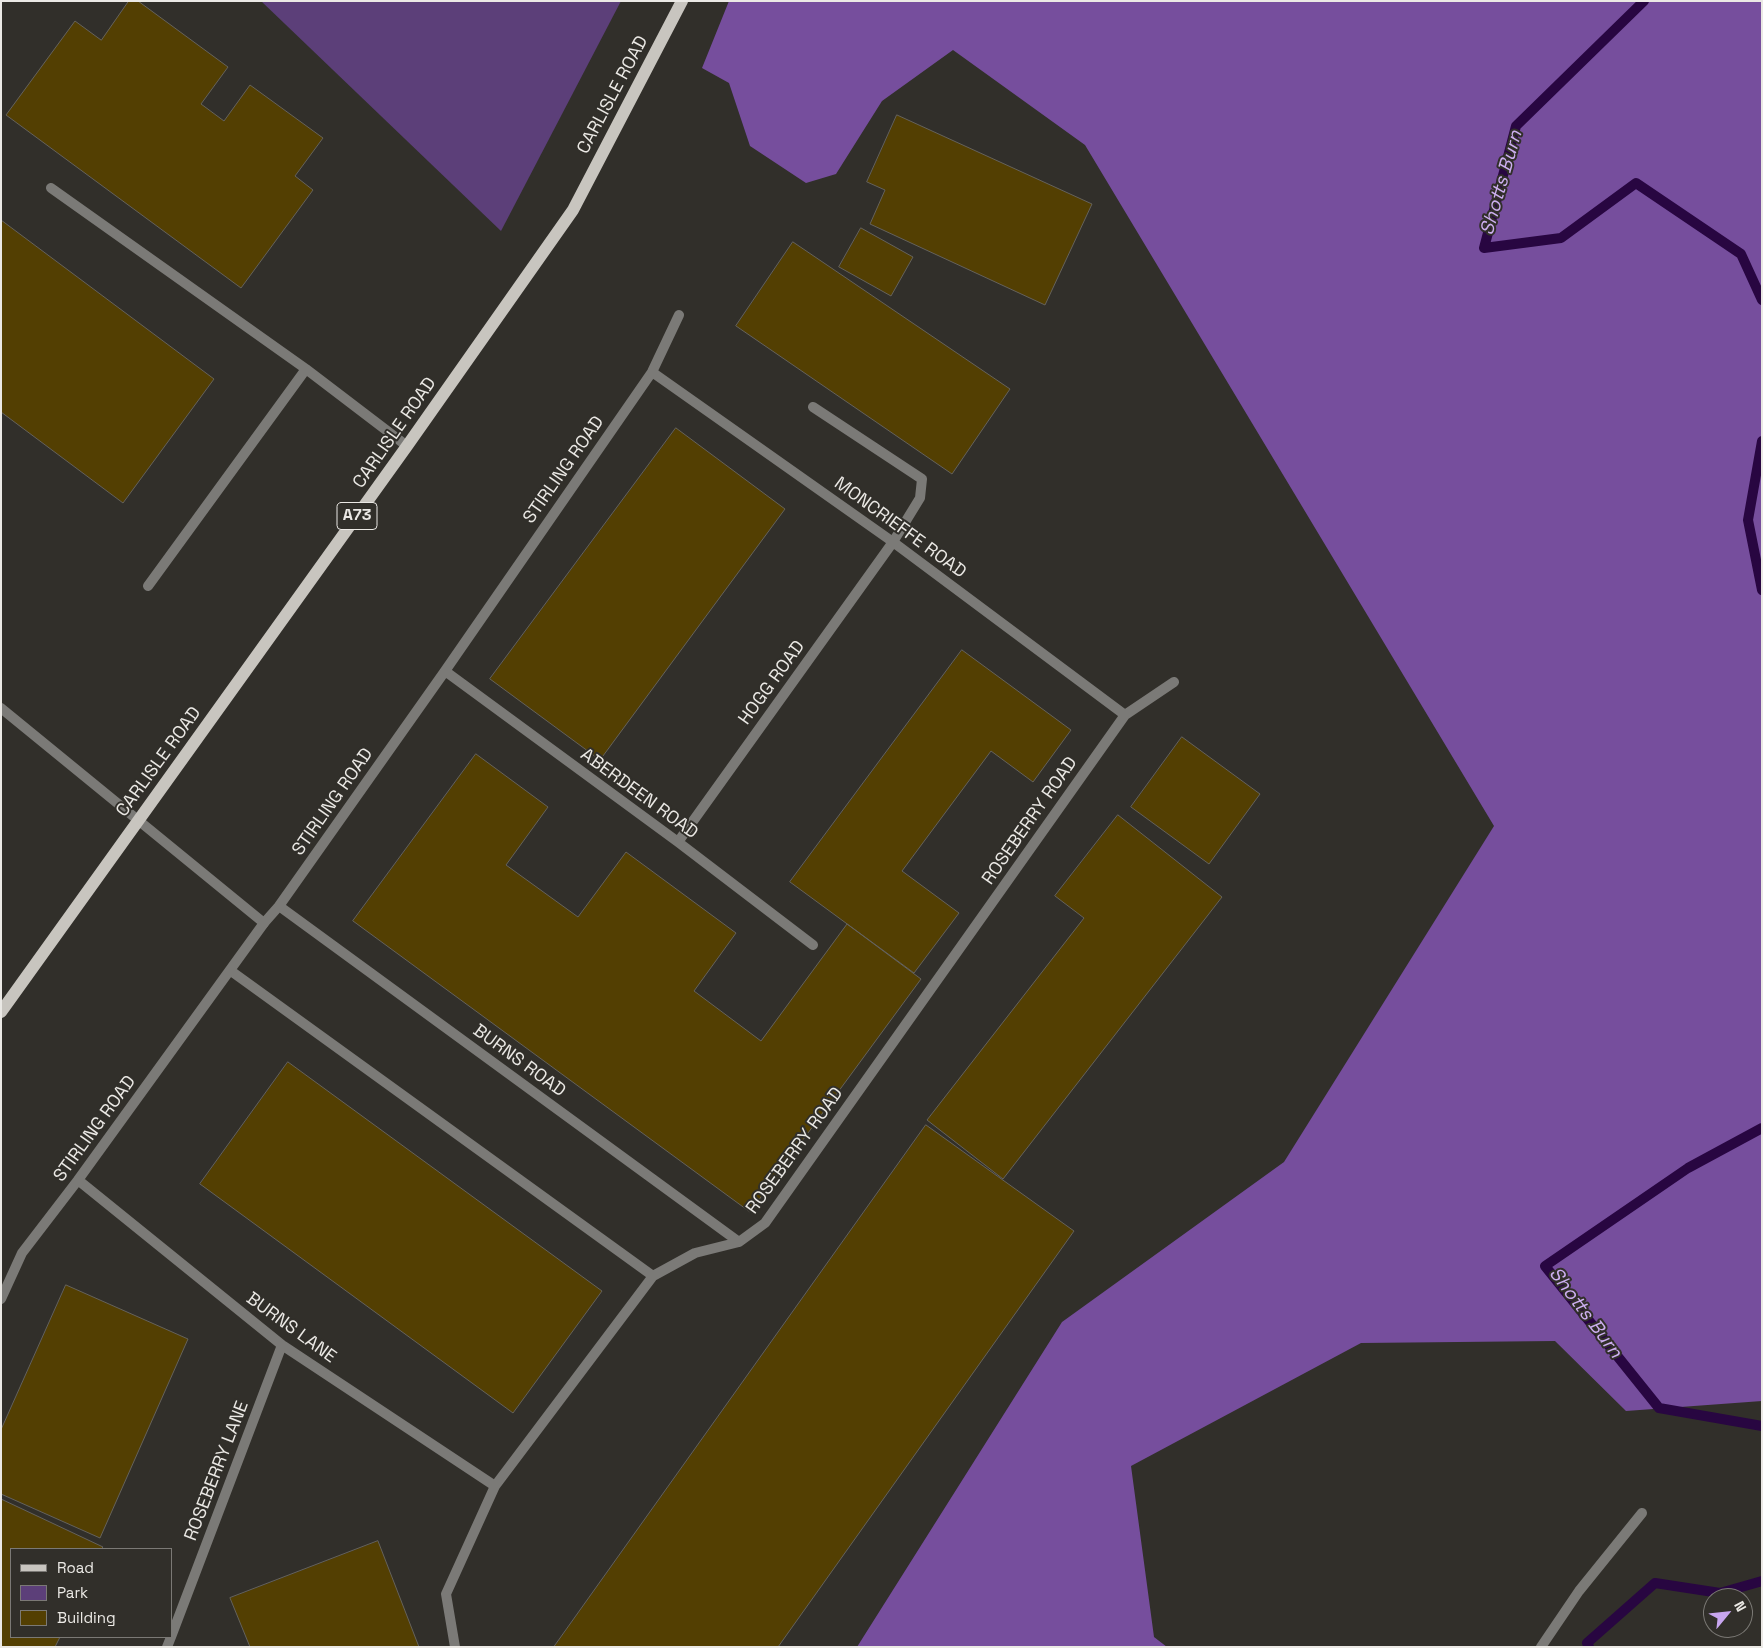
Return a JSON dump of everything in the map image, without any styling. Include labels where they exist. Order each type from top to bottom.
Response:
[{"type":"main road","name":"CARLISLE ROAD","points":[[1,1012],[407,446],[573,210],[682,1]]},
{"type":"street","points":[[51,188],[306,369],[407,446]]},
{"type":"street","name":"STIRLING ROAD","points":[[1,1299],[22,1253],[78,1180],[264,923],[279,906],[445,671],[652,372],[679,315]]},
{"type":"street","points":[[148,586],[306,369]]},
{"type":"street","name":"MONCRIEFFE ROAD","points":[[652,372],[893,542],[1125,715]]},
{"type":"street","name":"HOGG ROAD","points":[[678,842],[893,542],[920,498],[922,479],[814,407]]},
{"type":"street","name":"ABERDEEN ROAD","points":[[445,671],[678,842],[812,945]]},
{"type":"street","name":"ROSEBERRY ROAD","points":[[455,1647],[446,1594],[495,1486],[653,1276],[695,1253],[739,1242],[765,1223],[1125,715],[1174,682]]},
{"type":"street","points":[[1,708],[264,923]]},
{"type":"street","name":"BURNS ROAD","points":[[279,906],[739,1242]]},
{"type":"street","points":[[231,971],[653,1276]]},
{"type":"street","name":"BURNS LANE","points":[[78,1180],[282,1345],[495,1486]]},
{"type":"street","name":"ROSEBERRY LANE","points":[[172,1634],[282,1345]]},
{"type":"street","points":[[1541,1647],[1579,1591],[1642,1513]]},
{"type":"green space","points":[[261,1],[621,1],[501,231]]},
{"type":"shaded area","points":[[729,1],[1762,1],[1762,1401],[1626,1411],[1555,1341],[1361,1343],[1131,1466],[1154,1637],[1167,1647],[857,1647],[1062,1322],[1284,1162],[1494,826],[1085,145],[953,50],[882,101],[836,174],[806,183],[750,146],[729,83],[702,68]]},
{"type":"building","points":[[129,1],[138,1],[228,67],[201,104],[224,121],[250,85],[323,138],[295,176],[313,190],[241,288],[6,115],[75,21],[101,40]]},
{"type":"building","points":[[897,115],[1092,204],[1045,305],[870,224],[885,190],[867,182]]},
{"type":"building","points":[[1,220],[214,379],[123,503],[1,412]]},
{"type":"building","points":[[861,228],[913,257],[891,296],[839,267]]},
{"type":"building","points":[[793,242],[1010,389],[952,474],[736,326]]},
{"type":"building","points":[[676,428],[785,509],[600,760],[490,679]]},
{"type":"building","points":[[962,650],[1071,730],[1033,782],[991,751],[902,871],[959,913],[914,973],[790,882]]},
{"type":"building","points":[[1182,737],[1260,794],[1209,864],[1131,807]]},
{"type":"building","points":[[476,754],[548,807],[506,865],[578,917],[626,852],[736,933],[694,991],[761,1041],[847,924],[921,979],[750,1212],[353,921]]},
{"type":"building","points":[[1118,815],[1222,897],[1003,1179],[927,1120],[1084,918],[1055,896]]},
{"type":"building","points":[[288,1062],[602,1291],[513,1413],[200,1184]]},
{"type":"building","points":[[926,1125],[1074,1231],[778,1647],[554,1647]]},
{"type":"building","points":[[66,1285],[188,1339],[100,1538],[1,1494],[1,1430]]},
{"type":"building","points":[[1,1499],[103,1547],[10,1548],[10,1638],[60,1638],[55,1647],[1,1647]]},
{"type":"building","points":[[378,1541],[419,1647],[250,1647],[230,1598]]},
{"type":"waterway","name":"Shotts Burn","points":[[1644,1],[1516,126],[1484,248],[1561,238],[1636,183],[1741,254],[1762,300]]},
{"type":"waterway","name":"Shotts Burn","points":[[1762,441],[1748,520],[1762,590]]},
{"type":"waterway","name":"Shotts Burn","points":[[1762,1128],[1688,1168],[1545,1266],[1659,1408],[1762,1426]]},
{"type":"waterway","name":"Shotts Burn","points":[[1589,1647],[1587,1643],[1655,1583],[1720,1593],[1762,1581]]}]
